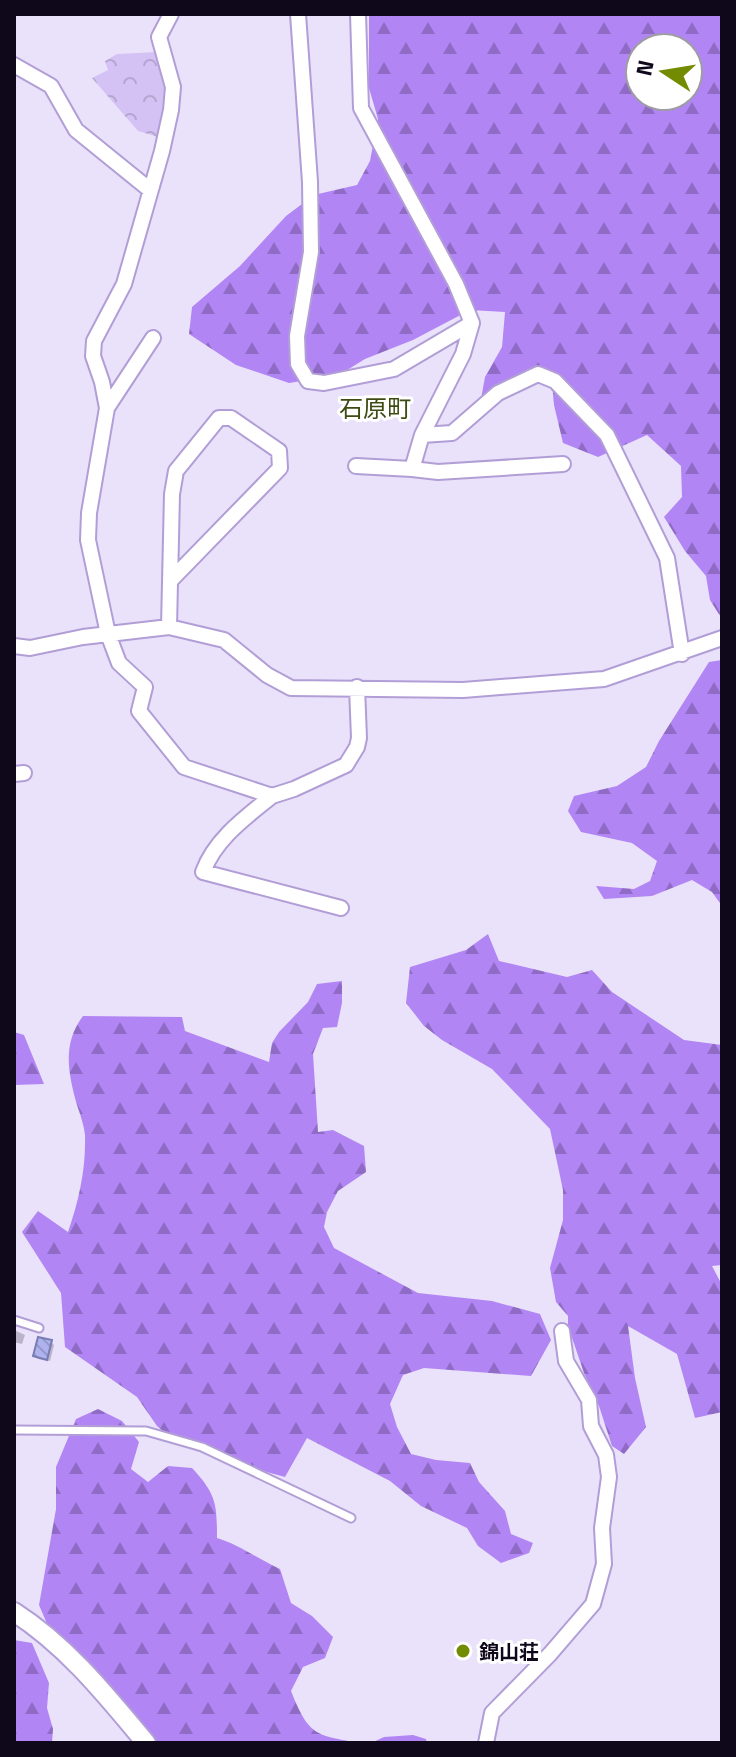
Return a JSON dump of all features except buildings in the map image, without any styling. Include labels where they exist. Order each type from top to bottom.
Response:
[{"type":"street","points":[[171,14],[159,37],[173,87],[171,110],[124,284],[94,341],[93,356],[107,408],[89,513],[88,540],[108,634],[119,663],[145,687],[139,711],[184,767],[272,796]]},
{"type":"street","points":[[298,14],[310,182],[311,252],[297,336],[298,364],[308,381],[324,383],[394,369],[472,323]]},
{"type":"street","points":[[358,14],[361,108],[456,284],[472,323],[463,354],[422,435],[412,469]]},
{"type":"street","points":[[14,65],[51,86],[76,130],[150,190]]},
{"type":"street","points":[[107,408],[153,338]]},
{"type":"street","points":[[422,435],[452,433],[498,393],[524,379],[538,374],[555,381],[607,435],[667,558],[682,654]]},
{"type":"street","points":[[169,627],[172,494],[176,471],[219,418],[231,418],[279,451],[280,468],[172,579]]},
{"type":"street","points":[[356,466],[438,472],[563,464]]},
{"type":"street","points":[[14,646],[30,648],[169,627],[224,640],[267,675],[291,688],[463,690],[604,679],[722,638]]},
{"type":"street","points":[[341,908],[203,872],[208,858],[232,829],[272,796],[346,765],[359,738],[357,687]]},
{"type":"street","points":[[486,1743],[492,1713],[550,1654],[593,1604],[604,1564],[602,1528],[609,1477],[606,1455],[591,1426],[589,1400],[566,1361],[562,1331]]},
{"type":"street","points":[[14,1612],[38,1627],[84,1670],[146,1743]]},
{"type":"lane","points":[[14,1320],[39,1328]]},
{"type":"lane","points":[[14,1430],[146,1431],[202,1447],[351,1518]]},
{"type":"green space","points":[[369,14],[722,14],[722,619],[710,600],[706,576],[685,551],[664,517],[682,497],[681,466],[647,435],[598,457],[563,443],[552,384],[514,381],[481,399],[485,377],[502,347],[505,312],[470,310],[413,340],[365,359],[339,375],[289,383],[236,365],[189,334],[192,307],[240,266],[286,216],[318,194],[357,185],[370,161],[378,119],[369,88]]},
{"type":"green space","points":[[158,52],[169,89],[158,137],[138,131],[92,78],[108,70],[105,61],[117,54]]},
{"type":"green space","points":[[722,660],[722,906],[712,892],[692,880],[652,896],[604,899],[596,886],[634,889],[650,881],[657,861],[632,843],[581,832],[568,811],[574,796],[617,786],[646,767],[709,662]]},
{"type":"green space","points":[[488,934],[499,961],[567,977],[592,970],[612,992],[684,1040],[722,1045],[722,1265],[712,1266],[722,1285],[722,1412],[695,1418],[677,1354],[628,1326],[646,1427],[624,1454],[612,1446],[568,1326],[568,1316],[556,1302],[550,1268],[563,1220],[563,1190],[550,1129],[492,1069],[442,1040],[424,1026],[406,1003],[410,967],[466,950]]},
{"type":"green space","points":[[342,981],[337,1027],[323,1028],[313,1054],[318,1132],[333,1130],[364,1146],[366,1172],[338,1191],[327,1212],[324,1227],[334,1248],[418,1293],[492,1301],[540,1314],[551,1340],[531,1376],[424,1368],[403,1375],[390,1404],[397,1427],[411,1454],[470,1463],[479,1482],[505,1511],[511,1534],[533,1543],[529,1553],[501,1563],[478,1546],[467,1528],[421,1506],[390,1481],[307,1438],[285,1477],[215,1458],[175,1442],[157,1426],[137,1397],[65,1347],[61,1293],[22,1232],[38,1211],[68,1232],[75,1208],[83,1172],[85,1135],[71,1082],[69,1059],[72,1037],[83,1016],[182,1017],[185,1031],[269,1062],[272,1043],[308,1002],[317,984]]},
{"type":"green space","points":[[14,1032],[24,1035],[44,1084],[14,1085]]},
{"type":"green space","points":[[98,1409],[122,1421],[139,1442],[131,1469],[148,1482],[168,1466],[192,1468],[214,1500],[217,1538],[280,1569],[291,1603],[312,1616],[333,1637],[325,1658],[303,1667],[291,1691],[297,1706],[315,1731],[360,1743],[156,1743],[94,1668],[48,1626],[39,1605],[56,1509],[56,1467],[76,1419]]},
{"type":"green space","points":[[14,1640],[32,1643],[49,1683],[47,1708],[53,1729],[52,1743],[17,1743],[14,1735]]},
{"type":"green space","points":[[413,1735],[426,1739],[427,1743],[371,1743],[384,1737]]},
{"type":"place","name":"錦山荘","points":[[463,1651]]},
{"type":"district","name":"石原町","points":[[375,408]]}]
